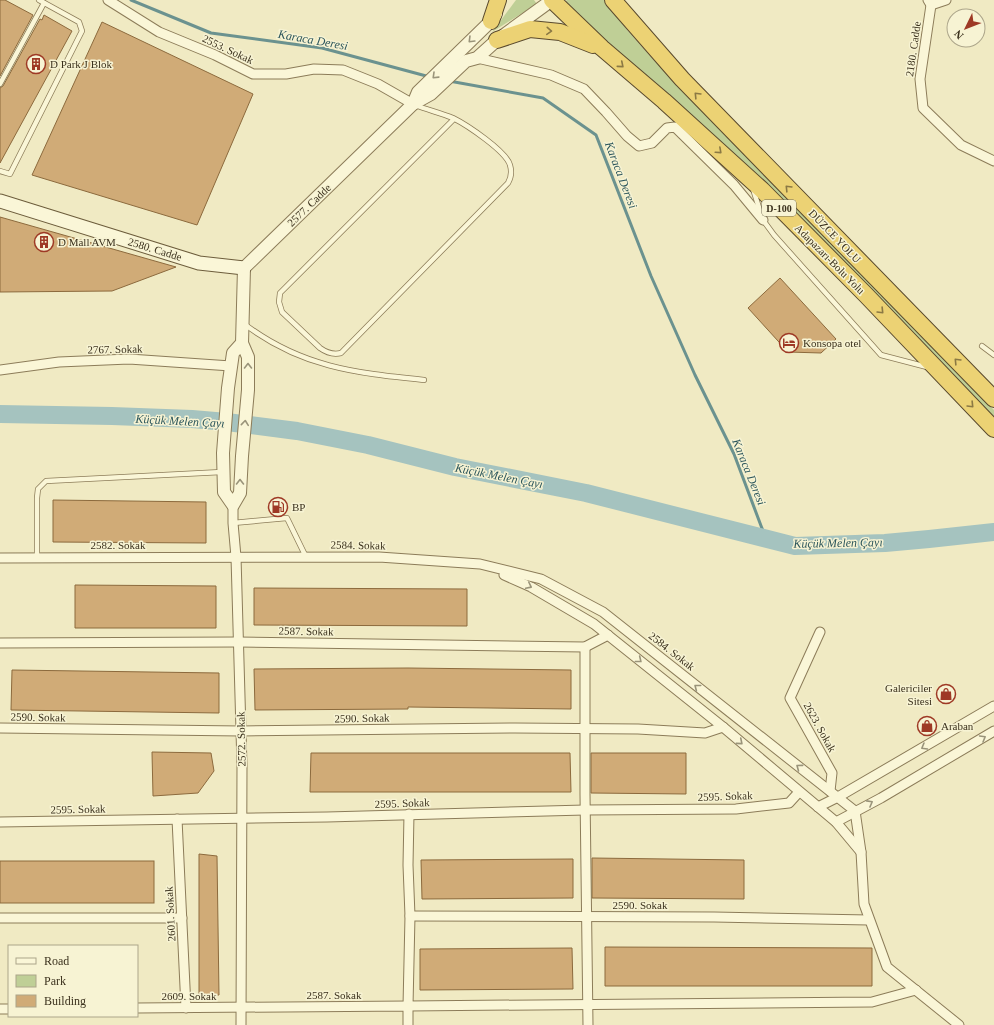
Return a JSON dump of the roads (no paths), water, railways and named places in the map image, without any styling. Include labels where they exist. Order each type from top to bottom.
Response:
[{"type":"highway","points":[[491,21],[498,0]]},
{"type":"highway","name":"Adapazarı-Bolu Yolu","points":[[552,0],[602,48],[664,101],[750,180],[866,295],[994,429]]},
{"type":"highway","name":"DÜZCE YOLU","points":[[614,1],[682,79],[994,400]]},
{"type":"highway","points":[[497,40],[530,29],[545,30],[560,32],[602,48]]},
{"type":"main road","name":"2580. Cadde","points":[[0,201],[200,263],[244,268]]},
{"type":"street","name":"2553. Sokak","points":[[108,0],[159,32],[215,55],[253,74],[286,74],[314,69],[343,70],[378,84],[413,104]]},
{"type":"street","points":[[413,104],[418,92],[491,21],[506,0]]},
{"type":"street","points":[[413,104],[431,94],[471,60],[552,0]]},
{"type":"street","points":[[930,2],[946,0]]},
{"type":"street","name":"2180. Cadde","points":[[930,2],[920,79],[923,108],[961,145],[994,161]]},
{"type":"street","points":[[471,60],[551,75],[584,89],[627,136],[639,146],[652,143],[666,128],[675,127],[734,185],[763,220]]},
{"type":"street","name":"2577. Cadde","points":[[244,268],[413,104]]},
{"type":"street","points":[[233,505],[224,492],[223,453],[232,353],[242,343],[244,268]]},
{"type":"street","name":"2572. Sokak","points":[[241,1025],[241,731],[233,505],[240,493],[248,390],[248,357],[242,343]]},
{"type":"street","name":"2767. Sokak","points":[[0,370],[59,362],[129,359],[231,366]]},
{"type":"street","name":"2582. Sokak","points":[[0,558],[236,557]]},
{"type":"street","name":"2584. Sokak","points":[[236,557],[379,557],[480,564],[541,579],[603,612],[856,811]]},
{"type":"street","name":"2584. Sokak","points":[[480,564],[531,587],[594,624],[836,822],[861,852]]},
{"type":"street","name":"2623. Sokak","points":[[820,632],[790,698],[832,773],[830,791]]},
{"type":"street","name":"2587. Sokak","points":[[0,643],[238,642],[585,647],[608,635]]},
{"type":"street","points":[[585,647],[585,810],[588,1025]]},
{"type":"street","points":[[818,807],[838,797],[994,706]]},
{"type":"street","name":"2590. Sokak","points":[[0,728],[241,731],[585,728],[638,729],[705,733],[723,728]]},
{"type":"street","points":[[836,822],[994,732]]},
{"type":"street","name":"2595. Sokak","points":[[0,822],[327,818],[409,814],[585,810],[736,809],[789,803],[799,792]]},
{"type":"street","points":[[856,811],[861,852],[864,904],[887,967],[959,1025]]},
{"type":"street","points":[[408,1025],[410,916],[408,865],[409,814]]},
{"type":"street","name":"2601. Sokak","points":[[177,819],[186,1008]]},
{"type":"street","name":"2590. Sokak","points":[[410,916],[737,917],[870,920]]},
{"type":"street","points":[[0,918],[182,918]]},
{"type":"street","points":[[408,1006],[872,1002],[916,990]]},
{"type":"street","name":"2587. Sokak","points":[[241,1007],[408,1006]]},
{"type":"street","name":"2609. Sokak","points":[[138,1008],[241,1007]]},
{"type":"lane","points":[[0,84],[41,1],[79,22],[82,31],[10,174],[0,171]]},
{"type":"lane","points":[[413,104],[454,119],[476,132],[506,157],[511,170],[508,184],[341,353],[331,354],[323,350],[282,312],[279,302],[280,293],[454,119]]},
{"type":"lane","points":[[750,180],[763,220],[774,235],[881,355],[937,369]]},
{"type":"lane","points":[[242,322],[273,342],[310,360],[337,368],[370,374],[424,380]]},
{"type":"lane","points":[[982,346],[994,356]]},
{"type":"lane","points":[[38,557],[37,498],[38,489],[46,481],[224,472]]},
{"type":"lane","points":[[233,523],[287,518],[306,557]]},
{"type":"waterway","name":"Karaca Deresi","points":[[131,0],[211,33],[322,48],[430,77]]},
{"type":"waterway","name":"Karaca Deresi","points":[[449,81],[543,98],[596,135],[651,276],[695,375],[734,454],[766,539]]},
{"type":"waterway","name":"Küçük Melen Çayı","points":[[0,414],[192,419],[297,431],[368,445],[455,467],[586,493],[795,546],[885,543],[994,532]]},
{"type":"place","name":"D Park J Blok","points":[[36,64]]},
{"type":"place","name":"D Mall AVM","points":[[44,242]]},
{"type":"place","name":"Konsopa otel","points":[[789,343]]},
{"type":"place","name":"BP","points":[[278,507]]},
{"type":"place","name":"Galericiler Sitesi","points":[[946,694]]},
{"type":"place","name":"Araban","points":[[927,726]]}]
